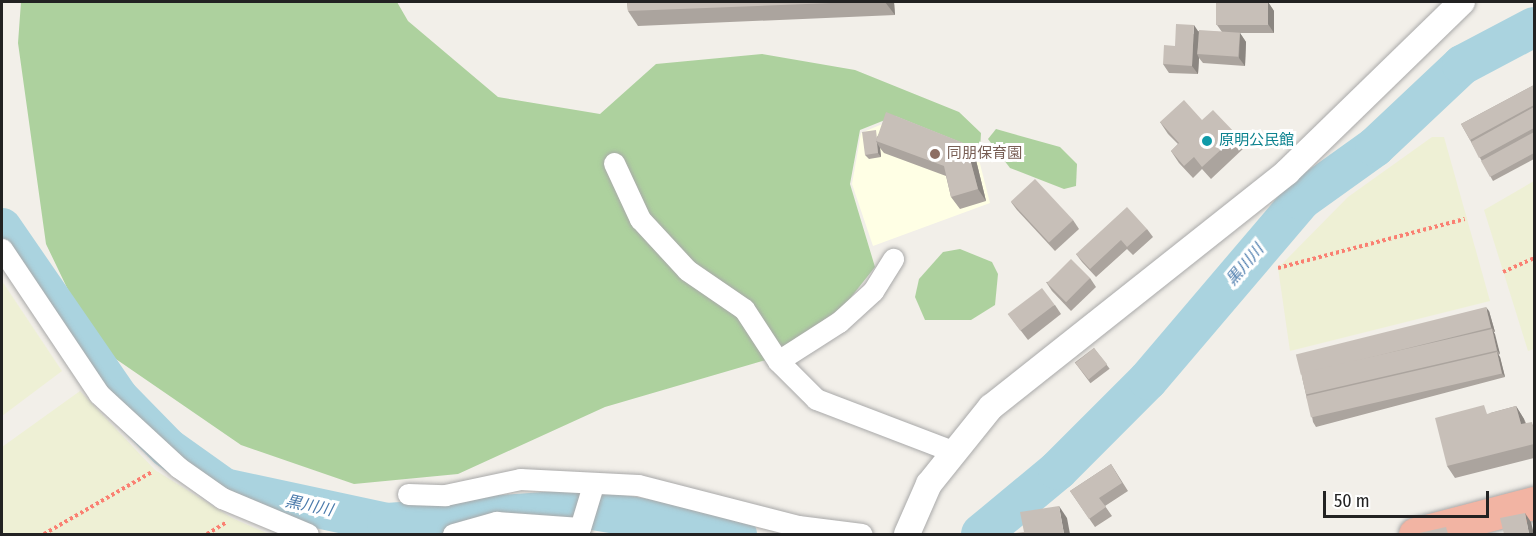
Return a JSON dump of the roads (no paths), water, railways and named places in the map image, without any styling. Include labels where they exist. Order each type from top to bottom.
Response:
[{"type":"highway","points":[[1415,534],[1534,503]]},
{"type":"street","points":[[907,534],[929,484],[952,451],[991,407],[1287,172],[1462,2]]},
{"type":"street","points":[[614,163],[640,219],[687,270],[744,309],[778,361],[816,399],[952,451]]},
{"type":"street","points":[[2,249],[99,394],[170,460],[222,498],[308,534]]},
{"type":"street","points":[[778,361],[839,322],[873,291],[893,259]]},
{"type":"street","points":[[408,494],[445,495],[520,479],[592,485],[638,485],[798,526],[862,534]]},
{"type":"street","points":[[453,534],[496,522],[580,528],[592,485]]},
{"type":"waterway","name":"黒川川","points":[[981,534],[1058,470],[1148,380],[1301,200],[1375,147],[1462,65],[1534,27]]},
{"type":"waterway","name":"黒川川","points":[[2,228],[118,397],[168,448],[224,488],[387,523],[587,509],[737,534]]},
{"type":"place","name":"原明公民館","points":[[1207,141]]},
{"type":"place","name":"同朋保育園","points":[[935,154]]}]
